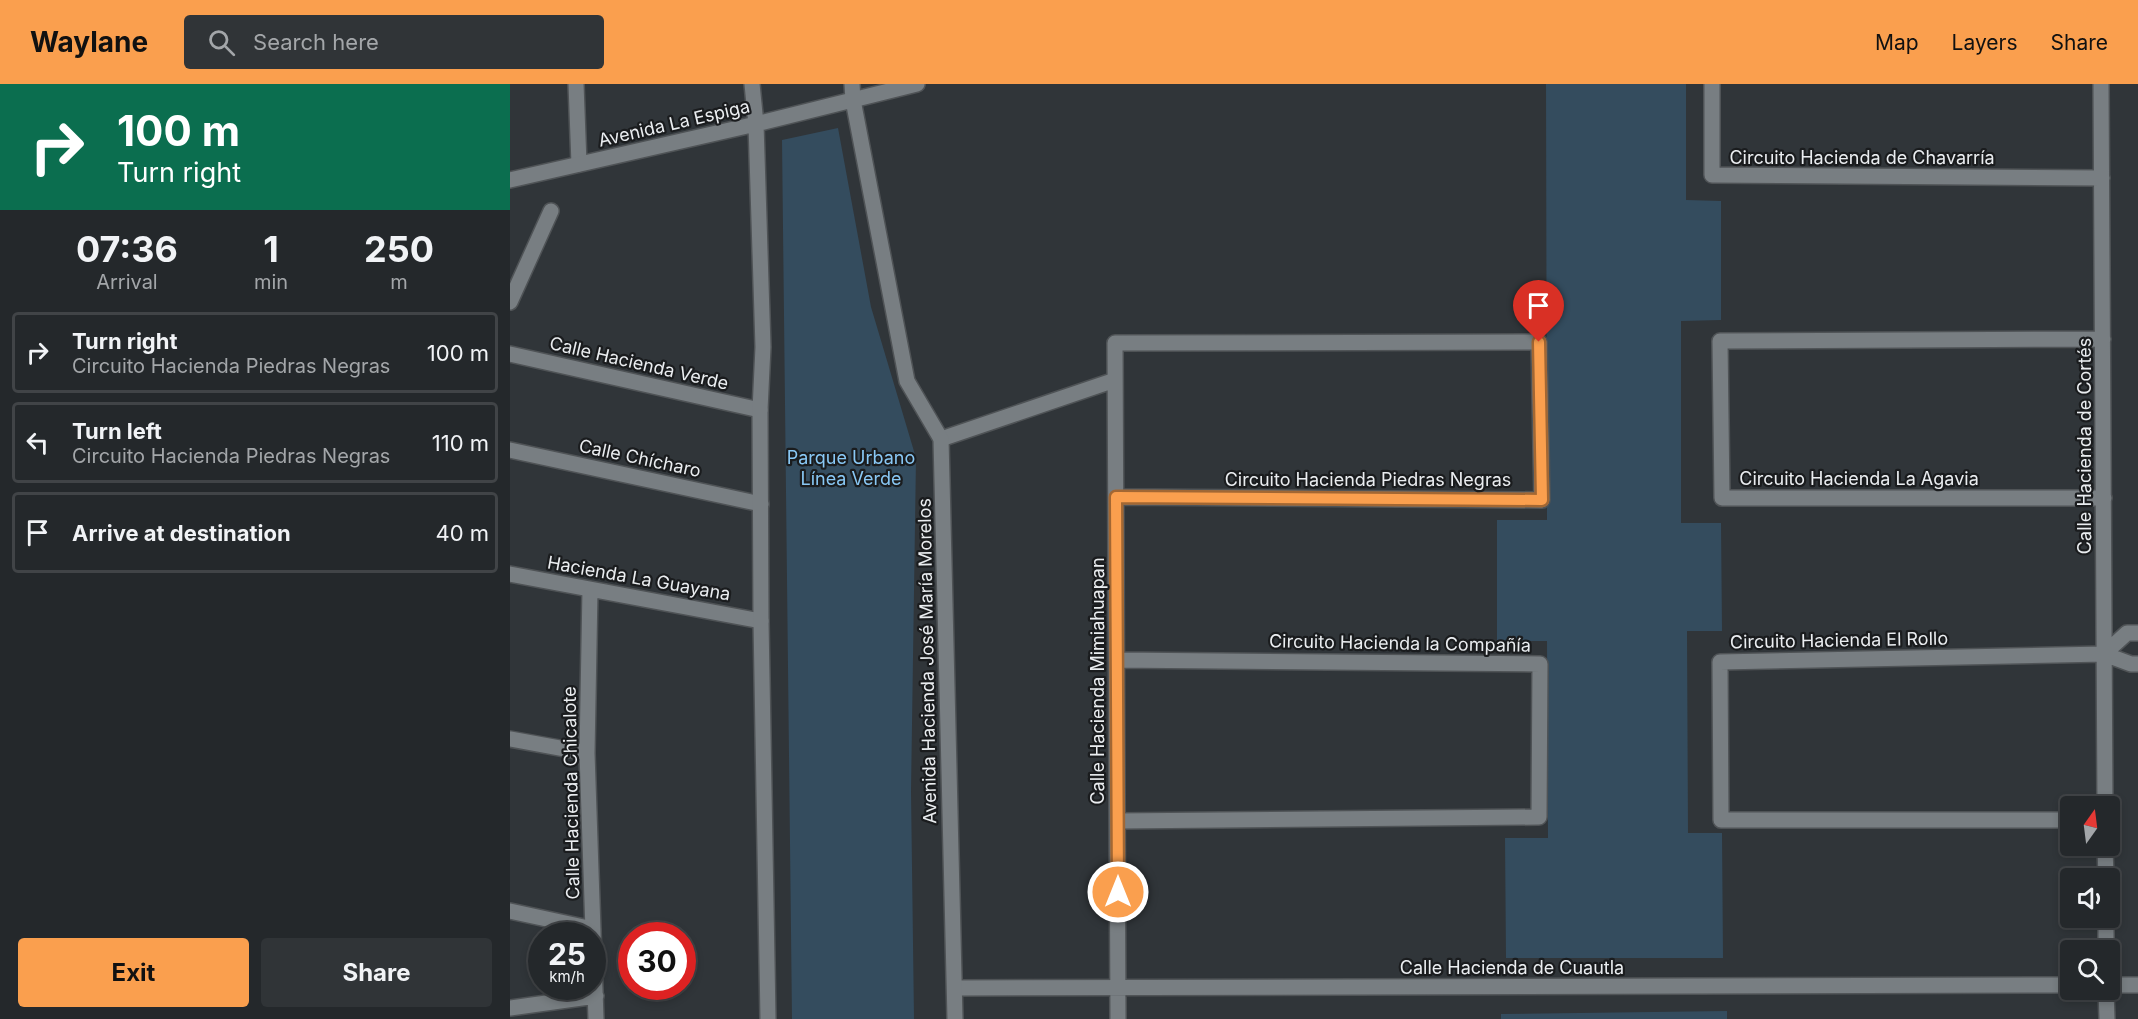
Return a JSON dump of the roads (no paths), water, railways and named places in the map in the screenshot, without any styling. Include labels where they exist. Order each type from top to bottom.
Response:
[{"type":"street","points":[[576,84],[579,164]]},
{"type":"street","points":[[752,84],[756,124],[763,347],[760,410],[761,621],[768,1019]]},
{"type":"street","name":"Avenida La Espiga","points":[[510,180],[756,124],[853,92],[917,84]]},
{"type":"street","name":"Circuito Hacienda de Chavarría","points":[[1712,84],[1712,175],[2102,178]]},
{"type":"street","name":"Calle Hacienda de Cortés","points":[[2101,84],[2105,796]]},
{"type":"street","name":"Avenida Hacienda José María Morelos","points":[[853,92],[908,381],[941,439],[955,1019]]},
{"type":"street","points":[[510,302],[551,211]]},
{"type":"street","name":"Circuito Hacienda La Agavia","points":[[2103,339],[1720,341],[1722,498],[2104,498]]},
{"type":"street","name":"Circuito Hacienda Piedras Negras","points":[[1115,343],[1539,342],[1542,500],[1116,497]]},
{"type":"street","name":"Calle Hacienda Mimiahuapan","points":[[1115,343],[1118,1019]]},
{"type":"street","name":"Calle Hacienda Verde","points":[[510,354],[760,410]]},
{"type":"street","points":[[941,439],[1115,380]]},
{"type":"street","name":"Calle Chícharo","points":[[510,450],[761,504]]},
{"type":"street","name":"Hacienda La Guayana","points":[[510,574],[761,621]]},
{"type":"street","name":"Calle Hacienda Chicalote","points":[[590,590],[587,753],[593,922]]},
{"type":"street","points":[[2138,633],[2127,633],[2104,654],[2131,664],[2138,664]]},
{"type":"street","name":"Circuito Hacienda El Rollo","points":[[2060,820],[1721,820],[1720,662],[2104,654]]},
{"type":"street","name":"Circuito Hacienda la Compañía","points":[[1117,660],[1540,664],[1539,817],[1118,821]]},
{"type":"street","points":[[510,739],[587,753]]},
{"type":"street","points":[[510,911],[561,922]]},
{"type":"street","points":[[2120,984],[2138,985]]},
{"type":"street","name":"Calle Hacienda de Cuautla","points":[[955,988],[2060,985]]},
{"type":"street","points":[[510,1008],[567,1000]]},
{"type":"street","name":"Calle Hacienda Chicalote","points":[[596,1000],[596,1019]]},
{"type":"street","points":[[2106,1000],[2107,1019]]},
{"type":"park label","name":"Parque Urbano Línea Verde","points":[[851,467]]}]
